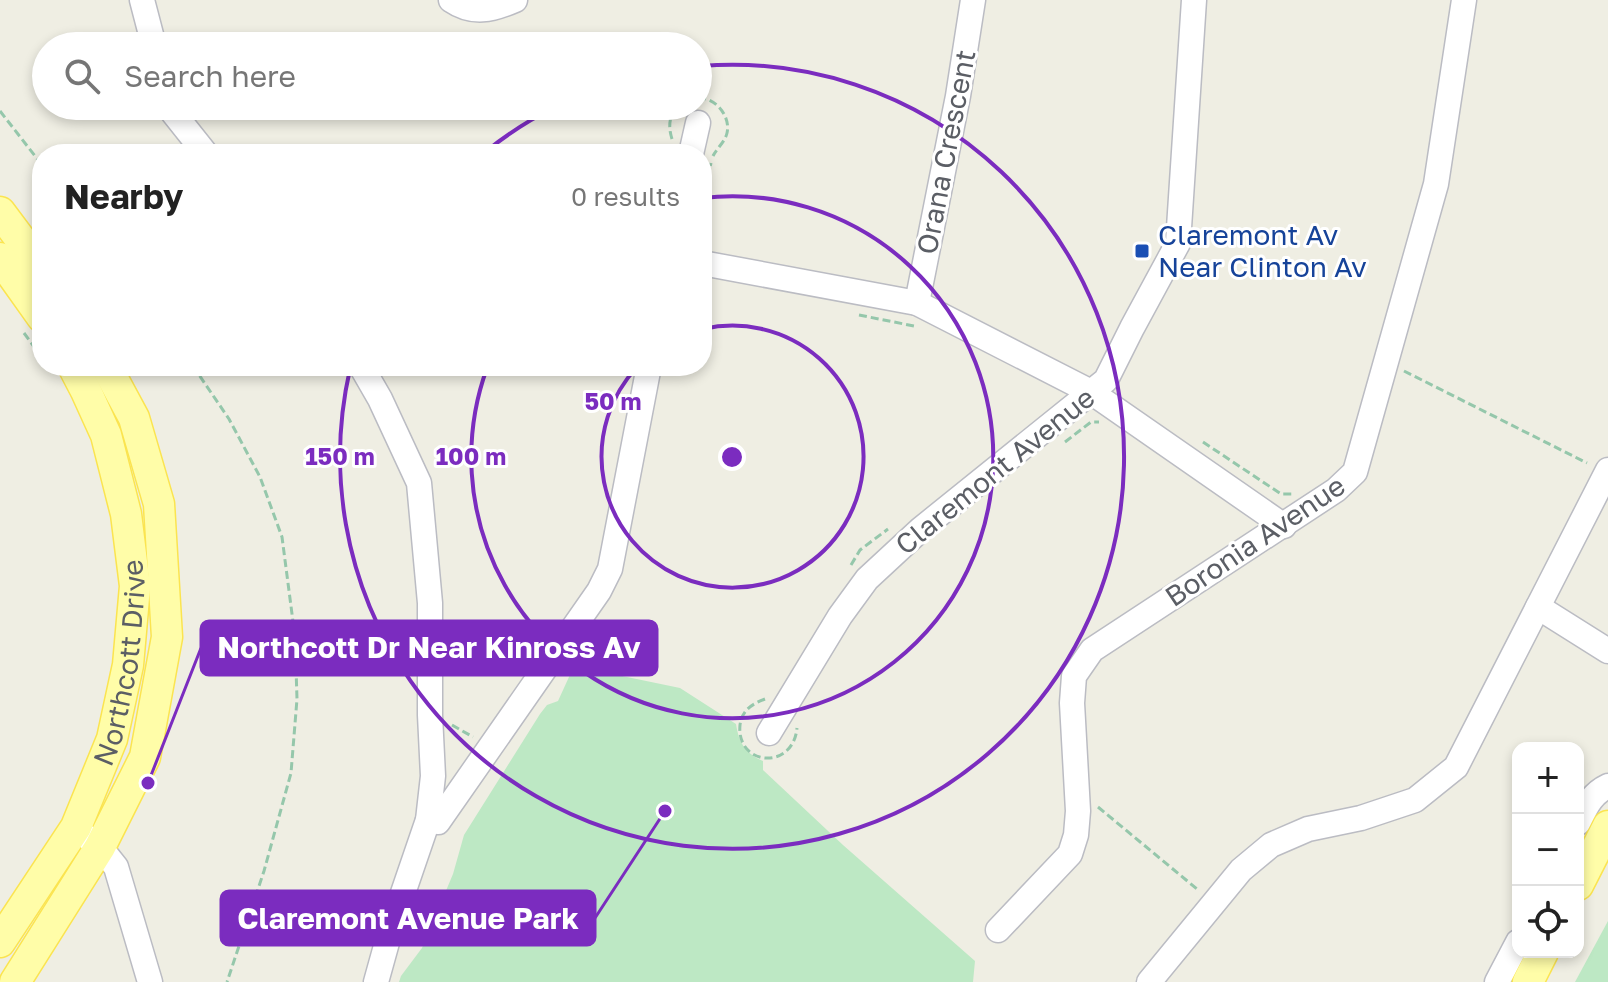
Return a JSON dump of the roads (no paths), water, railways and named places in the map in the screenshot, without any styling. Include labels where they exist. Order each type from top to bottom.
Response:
[{"type":"main road","points":[[0,212],[6,254],[32,300]]},
{"type":"main road","points":[[6,254],[32,264]]},
{"type":"main road","name":"Northcott Drive","points":[[0,942],[76,827],[112,739],[128,665],[135,586],[126,514],[106,435],[78,376]]},
{"type":"main road","name":"Northcott Drive","points":[[15,982],[100,847],[145,757],[167,637],[159,504],[134,418],[111,376]]},
{"type":"main road","points":[[1584,873],[1608,826]]},
{"type":"main road","points":[[1528,982],[1540,958]]},
{"type":"street","points":[[142,0],[150,32]]},
{"type":"street","points":[[451,0],[473,11],[487,10],[515,0]]},
{"type":"street","name":"Orana Crescent","points":[[917,303],[958,96],[973,0]]},
{"type":"street","name":"Claremont Avenue","points":[[769,733],[840,616],[867,579],[921,529],[1106,380],[1178,243],[1194,0]]},
{"type":"street","name":"Boronia Avenue","points":[[998,930],[1070,854],[1076,835],[1078,811],[1072,703],[1074,676],[1092,650],[1284,526],[1336,490],[1355,472],[1436,184],[1464,0]]},
{"type":"street","points":[[179,120],[198,144]]},
{"type":"street","points":[[687,144],[698,123]]},
{"type":"street","points":[[712,265],[917,303],[1091,392],[1284,526]]},
{"type":"street","points":[[367,376],[419,483],[430,603],[433,776],[428,820],[376,982]]},
{"type":"street","points":[[428,820],[438,822],[581,616],[610,569],[647,376]]},
{"type":"street","points":[[1149,982],[1241,870],[1271,845],[1308,829],[1361,818],[1415,800],[1456,767],[1607,471]]},
{"type":"street","points":[[1538,607],[1608,651]]},
{"type":"street","points":[[1582,814],[1597,792],[1608,786]]},
{"type":"street","points":[[76,827],[100,847],[116,867],[150,982]]},
{"type":"street","points":[[1497,982],[1512,953]]},
{"type":"place","name":"Claremont Av Near Clinton Av","points":[[1142,251]]},
{"type":"place","name":"Northcott Dr Near Kinross Av","points":[[148,783]]},
{"type":"place","name":"Claremont Avenue Park","points":[[665,811]]}]
